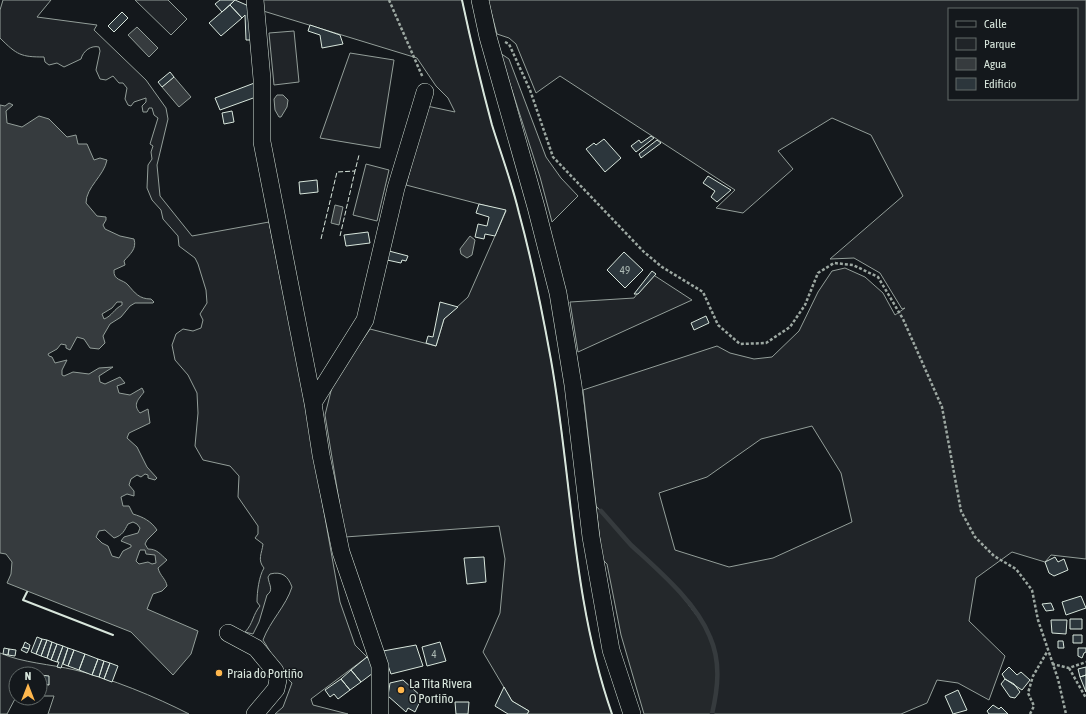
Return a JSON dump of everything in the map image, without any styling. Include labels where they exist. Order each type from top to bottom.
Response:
[{"type":"street","points":[[255,0],[262,78],[262,142],[313,403],[321,455],[341,552],[380,666],[380,714]]},
{"type":"street","points":[[480,0],[488,36],[536,207],[558,293],[573,386],[591,537],[611,650],[632,714]]},
{"type":"street","points":[[313,403],[365,320],[396,188],[425,92]]},
{"type":"street","points":[[228,633],[256,648],[275,671],[278,680],[276,689],[255,714]]},
{"type":"path","points":[[389,0],[425,83],[425,92]]},
{"type":"path","points":[[488,36],[509,44],[530,90],[553,157],[644,252],[662,267],[703,292],[718,325],[740,344],[766,342],[790,326],[805,305],[818,272],[834,263],[853,265],[878,277],[903,319],[942,407],[961,511],[975,537],[994,556],[1016,569],[1032,590],[1047,652],[1052,664],[1066,714]]},
{"type":"path","points":[[1030,714],[1034,706],[1028,693],[1033,676],[1047,652]]},
{"type":"path","points":[[1052,664],[1069,668],[1086,662]]},
{"type":"path","points":[[1069,668],[1086,698]]},
{"type":"green space","points":[[3,0],[51,0],[37,17],[97,25],[94,30],[146,80],[166,108],[168,119],[157,165],[160,196],[192,236],[269,222],[297,360],[340,602],[355,645],[367,657],[311,699],[313,705],[348,714],[275,714],[283,707],[292,683],[281,669],[263,640],[286,601],[292,587],[289,580],[284,575],[278,573],[270,574],[268,577],[270,591],[267,595],[259,622],[253,634],[245,632],[250,626],[260,606],[257,602],[257,598],[262,571],[264,568],[260,559],[263,544],[255,538],[258,534],[258,526],[238,497],[239,476],[230,466],[203,460],[195,446],[198,413],[197,393],[188,375],[175,360],[172,345],[176,334],[183,329],[193,331],[201,328],[203,320],[200,314],[207,303],[206,290],[195,258],[179,246],[178,236],[163,219],[161,210],[152,200],[147,188],[148,165],[152,159],[151,152],[153,146],[150,144],[158,118],[154,115],[152,108],[149,108],[147,112],[143,112],[142,106],[146,102],[146,98],[134,102],[131,106],[128,105],[125,99],[127,88],[123,83],[119,83],[113,76],[106,80],[100,79],[96,70],[100,51],[99,47],[88,49],[81,59],[64,67],[57,63],[49,65],[45,62],[44,57],[20,54],[11,48],[0,38],[0,10]]},
{"type":"green space","points":[[135,0],[168,0],[187,19],[171,35]]},
{"type":"green space","points":[[260,0],[462,0],[488,110],[510,180],[528,249],[544,323],[558,404],[574,538],[581,583],[599,671],[612,714],[527,714],[529,711],[512,701],[483,652],[500,613],[505,559],[499,526],[345,537],[325,415],[333,383],[370,329],[436,346],[444,319],[468,297],[506,211],[406,185],[427,106],[455,112],[448,98],[436,86],[417,58],[260,10]]},
{"type":"green space","points":[[488,0],[1086,0],[1086,559],[1051,555],[1045,562],[1012,552],[976,578],[969,621],[1005,656],[989,700],[958,683],[937,680],[927,703],[901,714],[694,714],[599,531],[583,390],[717,346],[730,353],[754,359],[772,357],[799,331],[818,292],[832,271],[845,268],[865,277],[883,293],[895,315],[905,308],[902,309],[880,273],[854,258],[830,259],[903,196],[871,135],[832,118],[778,151],[793,169],[743,213],[716,208],[735,190],[560,76],[536,93],[516,44],[509,38],[497,34]],"holes":[[[812,426],[841,473],[852,522],[773,558],[729,567],[675,550],[659,493],[707,477],[761,439]]]},
{"type":"green space","points":[[294,31],[299,82],[274,85],[269,33]]},
{"type":"green space","points":[[350,53],[394,60],[380,148],[320,138]]},
{"type":"green space","points":[[500,53],[509,59],[546,157],[561,178],[578,196],[552,222],[540,177]]},
{"type":"green space","points":[[366,164],[389,170],[377,221],[353,215]]},
{"type":"green space","points":[[652,274],[692,300],[578,352],[570,302],[634,298]]},
{"type":"green space","points":[[0,653],[18,659],[89,673],[148,695],[189,714],[48,714],[54,696],[48,696],[48,666],[8,666],[8,706],[11,706],[7,714],[0,714]]},
{"type":"shaded area","points":[[596,506],[630,543],[679,592],[707,629],[713,646],[718,669],[716,696],[712,714],[644,714],[621,635],[607,564],[602,559]]},
{"type":"water","points":[[137,27],[158,48],[149,57],[128,35]]},
{"type":"water","points":[[174,77],[191,97],[179,107],[162,87]]},
{"type":"water","points":[[277,95],[283,95],[288,100],[287,107],[281,117],[279,117],[275,110],[274,99]]},
{"type":"water","points":[[9,103],[13,105],[6,111],[7,123],[22,127],[39,116],[49,119],[67,137],[76,135],[78,144],[87,144],[94,160],[100,158],[107,160],[89,192],[86,203],[97,216],[106,217],[103,225],[105,229],[120,236],[134,239],[134,249],[124,261],[125,265],[114,270],[114,274],[138,295],[143,298],[151,299],[154,302],[135,303],[130,306],[121,317],[110,324],[103,336],[105,343],[99,349],[90,348],[84,339],[77,337],[70,350],[66,348],[66,345],[61,344],[57,349],[48,354],[52,357],[55,363],[67,360],[62,370],[62,375],[64,376],[73,372],[89,374],[99,368],[113,367],[99,376],[100,382],[105,384],[120,377],[125,383],[117,386],[119,393],[130,395],[142,388],[144,392],[136,404],[140,413],[148,409],[150,423],[129,433],[127,438],[137,447],[147,467],[157,478],[155,480],[148,478],[148,475],[145,474],[141,477],[137,475],[131,479],[129,485],[134,491],[134,496],[127,494],[121,497],[123,506],[129,506],[133,514],[140,516],[152,524],[157,530],[145,544],[148,549],[156,551],[167,560],[158,568],[167,586],[162,591],[153,594],[147,609],[198,631],[191,654],[173,675],[131,632],[7,583],[11,574],[12,562],[6,554],[0,553],[0,105],[5,106]],"holes":[[[117,302],[122,302],[122,305],[104,319],[102,314],[112,308]],[[133,522],[137,524],[140,528],[138,533],[124,537],[121,541],[131,545],[131,547],[123,551],[119,558],[112,556],[108,546],[96,537],[99,531],[105,530],[114,538],[117,537],[123,532],[128,524]],[[140,550],[145,550],[146,554],[155,555],[156,563],[152,564],[148,562],[139,564],[136,561]]]},
{"type":"water","points":[[335,205],[343,207],[339,225],[331,223]]},
{"type":"water","points":[[470,236],[475,240],[472,255],[467,258],[461,254],[460,249]]},
{"type":"building","points":[[220,0],[235,0],[222,12],[215,4]]},
{"type":"building","points":[[235,0],[251,7],[254,40],[246,40],[245,15],[242,18],[230,5]]},
{"type":"building","points":[[230,5],[242,18],[221,36],[209,23]]},
{"type":"building","points":[[122,12],[128,18],[114,32],[108,26]]},
{"type":"building","points":[[310,25],[340,35],[343,44],[322,48],[320,35],[308,31]]},
{"type":"building","points":[[170,72],[174,77],[162,87],[158,82]]},
{"type":"building","points":[[257,82],[256,97],[220,110],[215,98]]},
{"type":"building","points":[[232,111],[234,122],[224,124],[222,113]]},
{"type":"building","points":[[651,136],[654,138],[636,152],[631,146],[639,140],[641,143]]},
{"type":"building","points":[[604,139],[621,158],[605,172],[586,149],[594,143],[596,145]]},
{"type":"building","points":[[657,140],[661,143],[641,158],[639,154]]},
{"type":"building","points":[[708,176],[731,190],[717,202],[711,197],[715,191],[703,183]]},
{"type":"building","points":[[317,180],[318,192],[300,194],[299,182]]},
{"type":"building","points":[[479,204],[506,210],[495,236],[485,234],[484,239],[475,237],[478,224],[487,226],[489,217],[476,213]]},
{"type":"building","points":[[368,232],[370,243],[346,246],[344,235]]},
{"type":"building","points":[[389,251],[408,256],[406,261],[402,260],[401,263],[387,260]]},
{"type":"building","points":[[624,252],[643,270],[625,288],[607,270]]},
{"type":"building","points":[[652,271],[656,274],[638,294],[634,294]]},
{"type":"building","points":[[440,302],[458,307],[444,319],[436,346],[426,343],[428,336],[433,337]]},
{"type":"building","points":[[706,316],[709,323],[694,330],[691,323]]},
{"type":"building","points":[[484,557],[486,582],[467,584],[464,558]]},
{"type":"building","points":[[1055,557],[1058,562],[1064,559],[1068,570],[1054,576],[1049,573],[1045,562]]},
{"type":"building","points":[[1081,596],[1086,608],[1066,615],[1062,602]]},
{"type":"building","points":[[1051,603],[1054,610],[1046,611],[1042,604]]},
{"type":"building","points":[[1070,619],[1082,619],[1082,629],[1070,629]]},
{"type":"building","points":[[1051,620],[1067,620],[1066,634],[1052,633]]},
{"type":"building","points":[[1073,635],[1082,635],[1082,643],[1073,643]]},
{"type":"building","points":[[37,637],[42,639],[36,654],[31,652]]},
{"type":"building","points":[[42,639],[47,640],[41,656],[36,654]]},
{"type":"building","points":[[47,640],[52,642],[47,658],[41,656]]},
{"type":"building","points":[[1058,641],[1063,641],[1064,648],[1058,648]]},
{"type":"building","points":[[25,642],[30,645],[29,649],[23,647]]},
{"type":"building","points":[[52,642],[57,644],[51,660],[47,658]]},
{"type":"building","points":[[440,642],[446,661],[427,666],[422,647]]},
{"type":"building","points":[[57,644],[63,646],[57,662],[51,660]]},
{"type":"building","points":[[416,645],[423,666],[391,674],[383,651]]},
{"type":"building","points":[[63,646],[68,648],[61,668],[57,667],[59,662],[57,662]]},
{"type":"building","points":[[23,647],[29,649],[27,653],[21,650]]},
{"type":"building","points":[[4,648],[9,649],[8,655],[3,654]]},
{"type":"building","points":[[68,648],[74,650],[68,666],[63,664]]},
{"type":"building","points":[[1078,648],[1086,648],[1086,652],[1082,658],[1078,656]]},
{"type":"building","points":[[9,649],[16,650],[15,656],[8,655]]},
{"type":"building","points":[[74,650],[85,654],[79,670],[68,666]]},
{"type":"building","points":[[85,654],[98,659],[92,675],[79,670]]},
{"type":"building","points":[[367,657],[377,670],[361,682],[351,670]]},
{"type":"building","points":[[98,659],[104,661],[99,677],[92,675]]},
{"type":"building","points":[[104,661],[110,663],[104,679],[99,677]]},
{"type":"building","points":[[110,663],[118,666],[112,682],[104,679]]},
{"type":"building","points":[[1009,667],[1017,675],[1021,672],[1030,680],[1022,690],[1005,679],[1002,674]]},
{"type":"building","points":[[1086,667],[1086,675],[1080,677],[1078,669]]},
{"type":"building","points":[[351,670],[361,682],[350,690],[341,679]]},
{"type":"building","points":[[1086,675],[1086,692],[1080,677]]},
{"type":"building","points":[[341,679],[350,690],[338,699],[334,694],[330,697],[325,690]]},
{"type":"building","points":[[1005,679],[1014,684],[1020,692],[1015,698],[1010,697],[1001,684]]},
{"type":"building","name":"La Tita Rivera O Portiño","points":[[403,680],[422,697],[415,712],[408,708],[406,712],[388,696],[390,683]]},
{"type":"building","points":[[504,687],[512,701],[529,711],[527,714],[508,714],[495,706]]},
{"type":"building","points":[[958,690],[967,710],[953,714],[945,696]]},
{"type":"building","points":[[455,702],[469,702],[468,714],[456,714]]},
{"type":"building","points":[[993,705],[999,709],[1001,707],[1008,714],[989,714],[987,711]]},
{"type":"waterway","points":[[601,511],[631,545],[686,599],[704,624],[713,646],[717,665],[716,695],[712,714]]},
{"type":"fence","points":[[321,239],[337,172],[355,171],[359,155]]},
{"type":"fence","points":[[340,236],[355,171]]},
{"type":"wall","points":[[462,0],[488,110],[510,180],[528,249],[544,323],[558,404],[574,538],[581,583],[599,671],[612,714]]},
{"type":"wall","points":[[27,592],[23,600],[113,635]]},
{"type":"place","name":"Praia do Portiño","points":[[219,673]]},
{"type":"place","name":"La Tita Rivera O Portiño","points":[[401,690]]}]
